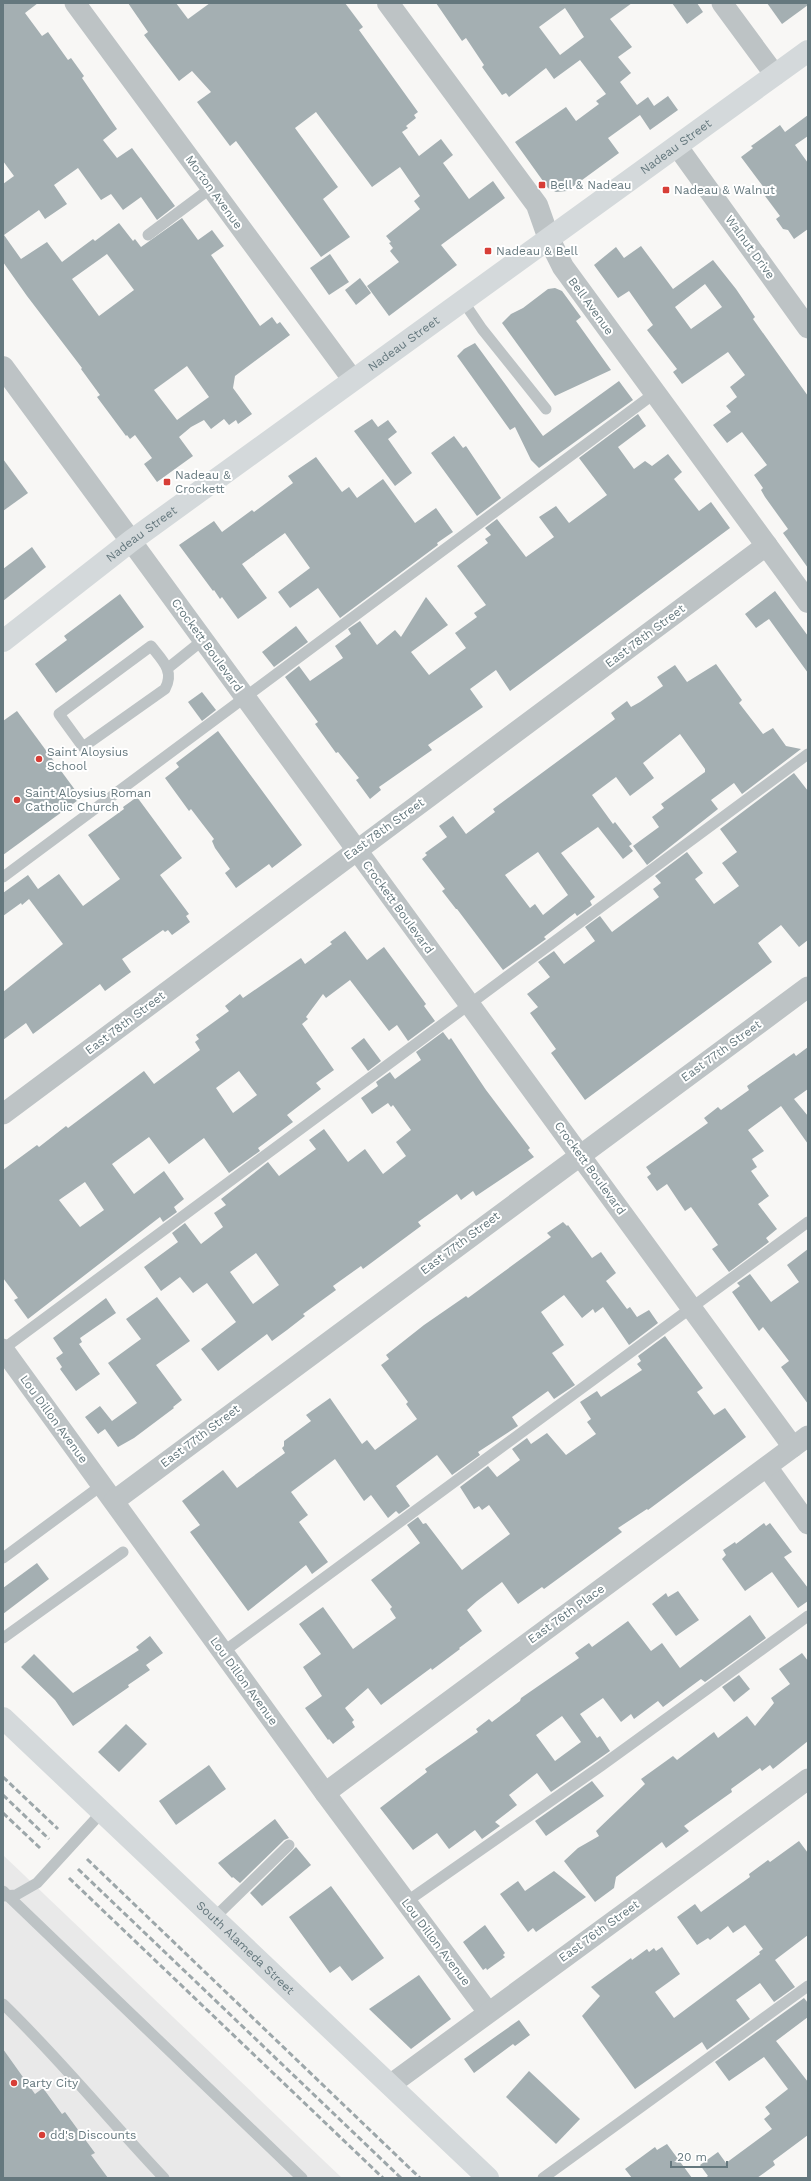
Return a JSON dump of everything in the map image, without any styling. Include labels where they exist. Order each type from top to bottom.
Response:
[{"type":"main road","name":"Nadeau Street","points":[[3,641],[132,541],[808,51]]},
{"type":"main road","name":"South Alameda Street","points":[[3,1718],[488,2178]]},
{"type":"street","name":"Morton Avenue","points":[[75,3],[353,380]]},
{"type":"street","name":"Bell Avenue","points":[[388,3],[537,205],[549,239],[563,267],[808,602]]},
{"type":"street","points":[[722,3],[775,75]]},
{"type":"street","name":"Walnut Drive","points":[[677,146],[808,328]]},
{"type":"street","name":"Crockett Boulevard","points":[[3,367],[132,541],[355,850],[692,1308],[800,1442]]},
{"type":"street","name":"East 78th Street","points":[[3,1114],[355,850],[767,545]]},
{"type":"street","name":"East 77th Street","points":[[108,1493],[580,1154],[808,987]]},
{"type":"street","name":"Lou Dillon Avenue","points":[[3,1349],[325,1793],[488,2012]]},
{"type":"street","name":"East 76th Place","points":[[325,1793],[800,1442]]},
{"type":"street","points":[[767,1467],[808,1524]]},
{"type":"street","name":"East 76th Street","points":[[390,2085],[808,1779]]},
{"type":"lane","points":[[148,235],[211,188]]},
{"type":"lane","points":[[463,301],[482,329],[546,409]]},
{"type":"lane","points":[[3,877],[655,393]]},
{"type":"lane","points":[[168,668],[203,640]]},
{"type":"lane","points":[[152,646],[168,668],[169,682],[165,689],[84,747],[59,714],[152,646]]},
{"type":"lane","points":[[3,1349],[808,754]]},
{"type":"lane","points":[[223,1652],[808,1222]]},
{"type":"lane","points":[[3,1558],[108,1493]]},
{"type":"lane","points":[[3,1638],[123,1552]]},
{"type":"lane","points":[[406,1902],[601,1766],[808,1616]]},
{"type":"lane","points":[[5,1894],[16,1895],[37,1883],[102,1812]]},
{"type":"lane","points":[[214,1918],[289,1845]]},
{"type":"lane","points":[[5,1894],[302,2178]]},
{"type":"lane","points":[[543,2178],[808,1986]]},
{"type":"lane","points":[[3,2004],[49,2049],[122,2134],[164,2178]]},
{"type":"shaded area","points":[[3,1855],[342,2178],[3,2178]]},
{"type":"building","points":[[3,3],[38,3],[25,13],[42,36],[48,32],[68,60],[71,58],[84,76],[82,78],[117,129],[103,140],[117,158],[132,148],[175,206],[157,220],[141,197],[123,210],[111,194],[101,200],[78,168],[54,185],[67,204],[45,219],[39,210],[4,235],[21,259],[47,242],[62,262],[93,239],[95,241],[119,223],[133,241],[135,239],[141,247],[182,218],[198,240],[212,230],[224,246],[211,255],[260,326],[272,317],[277,324],[280,322],[290,335],[235,376],[233,388],[252,414],[238,424],[236,420],[229,425],[224,419],[211,429],[204,420],[191,427],[179,437],[193,456],[157,482],[144,464],[152,458],[135,435],[130,439],[127,435],[126,436],[97,397],[100,395],[81,369],[82,368],[3,262],[3,184],[14,176],[3,161]],"holes":[[[107,254],[134,290],[99,316],[72,279]],[[187,366],[209,397],[177,420],[154,390]]]},
{"type":"building","points":[[128,3],[176,3],[188,19],[210,3],[345,3],[363,27],[359,30],[418,112],[414,115],[416,118],[406,126],[408,128],[402,132],[419,156],[441,139],[453,155],[443,163],[469,199],[493,181],[505,198],[441,245],[457,265],[389,316],[367,286],[399,262],[390,251],[393,248],[389,243],[391,242],[386,236],[420,209],[414,201],[420,196],[400,167],[372,187],[316,112],[295,128],[338,187],[323,199],[350,237],[321,257],[236,141],[230,146],[197,102],[211,92],[192,71],[179,81],[144,35],[148,32]]},
{"type":"building","points":[[436,3],[632,3],[610,19],[632,47],[618,57],[631,73],[620,82],[637,105],[648,97],[654,106],[668,96],[678,110],[650,130],[640,115],[608,138],[619,153],[567,191],[556,192],[548,188],[515,142],[566,107],[576,121],[599,104],[596,101],[606,94],[580,60],[554,79],[546,68],[509,97],[506,93],[502,95],[482,67],[484,65],[466,38],[462,41]],"holes":[[[565,8],[584,37],[560,55],[539,27]]]},
{"type":"building","points":[[672,3],[697,3],[703,12],[687,24]]},
{"type":"building","points":[[767,3],[808,3],[808,5],[782,24]]},
{"type":"building","points":[[808,115],[808,136],[795,145],[808,163],[808,229],[794,239],[788,230],[783,229],[776,219],[780,216],[765,196],[768,193],[741,157],[753,148],[751,146],[780,125],[785,132]]},
{"type":"building","points":[[641,246],[673,289],[713,260],[736,289],[755,317],[753,319],[808,396],[808,568],[783,533],[788,529],[765,497],[761,490],[763,488],[754,475],[767,465],[742,432],[727,443],[713,425],[731,412],[726,406],[737,397],[730,387],[745,375],[728,352],[682,384],[673,372],[677,369],[647,330],[653,325],[629,291],[618,298],[594,265],[616,247],[624,258]],"holes":[[[705,284],[722,307],[691,329],[675,307]]]},
{"type":"building","points":[[330,254],[349,282],[329,295],[310,268]]},
{"type":"building","points":[[360,278],[371,293],[356,305],[345,290]]},
{"type":"building","points":[[555,288],[562,291],[581,317],[576,321],[611,370],[555,396],[502,323],[511,314],[523,308],[548,289]]},
{"type":"building","points":[[475,343],[543,436],[619,381],[633,400],[539,468],[531,460],[515,427],[510,430],[457,356],[464,349]]},
{"type":"building","points":[[638,414],[646,426],[618,447],[634,469],[645,461],[652,466],[668,454],[682,472],[674,479],[699,511],[711,502],[730,528],[510,691],[496,670],[470,689],[483,707],[428,745],[432,750],[379,787],[381,790],[370,799],[356,780],[359,778],[338,752],[336,753],[315,724],[318,722],[285,677],[299,666],[310,681],[343,658],[335,646],[351,634],[348,629],[360,621],[377,645],[395,630],[401,637],[426,597],[448,625],[411,652],[429,675],[466,648],[455,633],[477,617],[474,613],[486,605],[457,566],[488,543],[485,539],[491,535],[485,528],[497,519],[526,557],[554,537],[539,517],[556,506],[569,523],[607,495],[579,458]]},
{"type":"building","points":[[372,419],[378,427],[388,420],[397,432],[388,439],[412,473],[395,486],[354,431]]},
{"type":"building","points":[[454,436],[463,448],[466,446],[501,498],[477,516],[431,453]]},
{"type":"building","points":[[316,457],[342,492],[349,487],[357,498],[383,479],[415,523],[436,508],[453,532],[437,543],[438,545],[340,618],[318,588],[290,608],[278,592],[310,568],[285,533],[242,564],[267,598],[238,619],[222,597],[220,599],[214,590],[213,591],[179,545],[214,521],[222,532],[252,510],[254,512],[293,483],[288,476]]},
{"type":"building","points":[[3,459],[28,493],[3,511]]},
{"type":"building","points":[[32,547],[46,567],[3,601],[3,569]]},
{"type":"building","points":[[775,591],[808,636],[808,673],[769,619],[756,628],[745,614]]},
{"type":"building","points":[[120,594],[144,627],[56,693],[35,664],[67,640],[64,636]]},
{"type":"building","points":[[296,626],[308,642],[274,667],[262,652]]},
{"type":"building","points":[[716,664],[742,700],[739,703],[763,734],[773,728],[786,746],[801,749],[742,794],[734,783],[711,800],[718,809],[647,865],[633,846],[659,827],[652,817],[664,808],[661,804],[705,772],[705,769],[680,734],[643,763],[654,778],[630,796],[616,777],[592,795],[613,824],[615,822],[632,844],[629,846],[633,851],[623,859],[598,827],[561,853],[595,897],[590,901],[592,905],[577,916],[575,913],[544,937],[546,939],[503,970],[442,891],[445,889],[422,859],[427,855],[425,853],[447,837],[439,826],[453,816],[466,834],[495,812],[493,809],[615,719],[611,713],[627,701],[631,707],[663,686],[657,677],[675,665],[687,682]],"holes":[[[538,852],[568,895],[543,915],[535,904],[530,908],[505,875]]]},
{"type":"building","points":[[202,692],[216,710],[202,721],[188,702]]},
{"type":"building","points":[[17,711],[81,798],[3,855],[3,721]]},
{"type":"building","points":[[218,731],[302,845],[272,868],[269,864],[236,888],[225,873],[230,869],[215,848],[212,841],[214,839],[191,809],[189,811],[165,778],[179,767],[176,763]]},
{"type":"building","points":[[794,773],[808,791],[808,940],[799,947],[781,925],[758,943],[772,962],[585,1100],[551,1053],[556,1049],[530,1013],[538,1007],[527,994],[550,977],[538,962],[554,951],[564,964],[595,941],[585,927],[600,916],[612,932],[659,897],[653,889],[661,883],[655,876],[687,852],[703,873],[695,879],[714,904],[739,886],[722,863],[737,852],[720,829]]},
{"type":"building","points":[[137,797],[182,858],[160,875],[189,914],[186,916],[190,922],[172,935],[168,930],[165,932],[163,930],[122,959],[131,972],[105,991],[100,984],[33,1034],[26,1023],[3,1040],[3,992],[63,944],[29,899],[3,916],[3,893],[28,875],[38,889],[59,874],[83,906],[120,879],[88,835],[124,809],[123,807]]},
{"type":"building","points":[[345,931],[367,960],[384,947],[426,1004],[424,1006],[435,1021],[408,1041],[397,1025],[389,1031],[350,980],[326,998],[323,994],[306,1017],[308,1019],[302,1024],[334,1070],[316,1083],[321,1089],[287,1115],[293,1122],[258,1148],[260,1151],[229,1173],[204,1138],[169,1164],[149,1137],[112,1164],[134,1194],[164,1171],[184,1199],[174,1207],[177,1212],[163,1222],[160,1217],[28,1319],[14,1300],[18,1298],[3,1278],[3,1170],[37,1145],[39,1147],[66,1126],[68,1128],[144,1071],[154,1084],[200,1050],[195,1042],[199,1039],[196,1035],[229,1011],[225,1006],[240,994],[243,998],[301,958],[305,964],[332,944],[330,942]],"holes":[[[239,1071],[257,1095],[233,1113],[216,1088]],[[85,1182],[104,1210],[80,1227],[59,1200]]]},
{"type":"building","points":[[443,1032],[449,1040],[451,1038],[486,1090],[530,1148],[528,1150],[534,1157],[476,1196],[473,1191],[461,1200],[457,1194],[418,1222],[421,1226],[363,1269],[361,1266],[333,1286],[336,1290],[303,1314],[305,1316],[287,1330],[272,1341],[267,1334],[218,1371],[201,1349],[236,1322],[207,1283],[193,1293],[180,1277],[161,1291],[144,1267],[178,1242],[172,1233],[185,1223],[201,1244],[223,1227],[214,1213],[226,1205],[221,1199],[268,1162],[279,1176],[316,1149],[309,1140],[324,1129],[348,1162],[365,1149],[383,1174],[406,1156],[396,1142],[411,1130],[393,1105],[391,1107],[388,1103],[372,1114],[361,1098],[378,1086],[376,1082],[390,1072],[395,1079],[421,1060],[416,1052]],"holes":[[[256,1253],[279,1285],[253,1304],[230,1272]]]},
{"type":"building","points":[[364,1038],[381,1061],[368,1071],[351,1048]]},
{"type":"building","points":[[808,1047],[808,1089],[794,1099],[808,1116],[808,1144],[781,1106],[748,1130],[764,1151],[752,1159],[757,1167],[751,1171],[769,1196],[758,1204],[777,1229],[766,1238],[769,1242],[729,1272],[712,1249],[718,1245],[691,1207],[685,1211],[667,1184],[657,1191],[647,1177],[651,1174],[646,1167],[708,1123],[704,1118],[718,1107],[721,1110],[749,1090],[747,1086],[794,1053],[796,1056]]},
{"type":"building","points":[[563,1222],[567,1226],[568,1225],[592,1258],[601,1252],[616,1273],[606,1281],[627,1309],[630,1307],[637,1317],[649,1310],[658,1323],[629,1345],[603,1307],[595,1313],[593,1309],[582,1318],[564,1295],[541,1312],[564,1345],[552,1353],[575,1385],[554,1399],[548,1391],[512,1417],[518,1426],[478,1452],[480,1455],[452,1475],[437,1455],[396,1486],[410,1506],[399,1514],[396,1511],[388,1518],[371,1495],[364,1501],[335,1459],[291,1492],[308,1515],[299,1522],[328,1562],[312,1574],[306,1565],[248,1611],[190,1532],[200,1525],[182,1501],[223,1470],[237,1488],[285,1453],[282,1448],[284,1446],[284,1441],[311,1421],[306,1415],[330,1398],[362,1444],[367,1440],[375,1450],[417,1419],[406,1404],[408,1402],[381,1365],[389,1359],[386,1355],[424,1325],[466,1296],[468,1298],[551,1237],[547,1233]]},
{"type":"building","points":[[808,1249],[808,1404],[781,1367],[789,1361],[763,1327],[759,1331],[732,1292],[740,1286],[737,1283],[750,1274],[771,1302],[799,1282],[787,1265]]},
{"type":"building","points":[[157,1297],[190,1341],[156,1365],[182,1400],[173,1407],[174,1408],[134,1438],[118,1447],[105,1429],[98,1434],[85,1417],[100,1406],[112,1421],[137,1403],[108,1363],[141,1339],[126,1319]]},
{"type":"building","points":[[106,1298],[116,1313],[80,1338],[82,1342],[79,1344],[100,1374],[76,1391],[60,1369],[62,1367],[56,1358],[63,1353],[53,1338]]},
{"type":"building","points":[[665,1336],[703,1388],[697,1392],[714,1415],[725,1408],[746,1437],[648,1510],[647,1509],[618,1528],[622,1532],[544,1589],[542,1587],[518,1604],[502,1582],[467,1610],[482,1631],[432,1670],[431,1668],[381,1705],[368,1688],[345,1708],[354,1720],[352,1722],[355,1727],[333,1744],[329,1739],[328,1740],[305,1708],[322,1696],[303,1667],[321,1654],[299,1624],[323,1607],[353,1649],[396,1618],[390,1609],[392,1607],[371,1580],[420,1543],[407,1525],[418,1517],[423,1524],[426,1523],[462,1570],[510,1534],[489,1505],[482,1510],[479,1506],[474,1509],[460,1487],[488,1466],[497,1477],[520,1460],[512,1449],[527,1438],[531,1444],[547,1433],[566,1455],[596,1434],[587,1422],[591,1419],[580,1402],[597,1391],[601,1397],[642,1370],[637,1364],[641,1361],[638,1356]]},
{"type":"building","points":[[764,1523],[766,1526],[770,1523],[792,1552],[784,1557],[808,1588],[808,1601],[798,1608],[772,1572],[745,1591],[722,1559],[726,1555],[723,1550],[735,1542],[736,1544]]},
{"type":"building","points":[[37,1563],[49,1579],[3,1614],[3,1588]]},
{"type":"building","points":[[678,1591],[699,1620],[676,1636],[652,1604],[666,1593],[668,1597]]},
{"type":"building","points":[[750,1615],[766,1638],[705,1682],[701,1679],[663,1707],[658,1701],[634,1719],[631,1714],[621,1722],[603,1698],[580,1714],[597,1738],[600,1736],[610,1751],[551,1792],[537,1773],[509,1795],[517,1805],[495,1822],[500,1826],[482,1839],[475,1830],[449,1849],[437,1833],[413,1850],[380,1808],[427,1772],[425,1769],[478,1732],[476,1729],[489,1719],[492,1722],[520,1701],[521,1698],[579,1658],[575,1653],[589,1643],[592,1647],[628,1621],[651,1651],[662,1643],[680,1668]],"holes":[[[562,1716],[581,1742],[555,1761],[536,1735]]]},
{"type":"building","points":[[150,1636],[163,1653],[146,1665],[150,1670],[128,1685],[129,1687],[73,1726],[55,1700],[21,1667],[34,1654],[73,1693],[139,1650],[136,1647]]},
{"type":"building","points":[[802,1653],[808,1661],[808,1741],[773,1769],[770,1765],[762,1771],[760,1768],[731,1789],[732,1792],[684,1826],[689,1831],[666,1848],[662,1842],[616,1877],[614,1888],[595,1902],[564,1861],[578,1848],[599,1836],[596,1831],[645,1784],[641,1779],[673,1756],[677,1760],[714,1732],[718,1738],[747,1716],[755,1726],[774,1703],[771,1698],[790,1684],[779,1669]]},
{"type":"building","points":[[739,1675],[750,1689],[734,1702],[722,1687]]},
{"type":"building","points":[[126,1724],[147,1744],[119,1772],[98,1752]]},
{"type":"building","points":[[209,1765],[226,1789],[176,1825],[159,1801]]},
{"type":"building","points":[[592,1781],[604,1796],[546,1836],[535,1821]]},
{"type":"building","points":[[275,1819],[289,1838],[284,1840],[240,1883],[233,1877],[232,1878],[218,1863]]},
{"type":"building","points":[[799,1841],[808,1853],[808,1935],[775,1960],[795,1987],[774,2002],[760,1983],[736,2000],[750,2019],[707,2050],[702,2042],[635,2089],[582,2016],[600,1996],[591,1987],[631,1958],[632,1960],[647,1949],[649,1952],[654,1948],[656,1951],[662,1947],[680,1974],[655,1992],[674,2018],[760,1954],[759,1952],[763,1949],[745,1925],[733,1933],[728,1926],[710,1940],[708,1938],[697,1945],[677,1917],[695,1904],[701,1912],[750,1877],[749,1874],[768,1860],[770,1862]]},
{"type":"building","points":[[296,1847],[311,1865],[262,1906],[250,1893]]},
{"type":"building","points":[[554,1871],[586,1897],[536,1932],[533,1928],[528,1932],[500,1894],[518,1881],[525,1891]]},
{"type":"building","points":[[331,1886],[384,1958],[352,1981],[340,1966],[330,1973],[289,1917]]},
{"type":"building","points":[[485,1925],[505,1953],[503,1955],[505,1957],[487,1970],[486,1968],[483,1970],[463,1942]]},
{"type":"building","points":[[419,1975],[451,2019],[411,2049],[369,2009]]},
{"type":"building","points":[[804,1998],[808,2003],[808,2017],[776,2041],[808,2082],[808,2135],[773,2161],[775,2165],[757,2178],[705,2178],[708,2176],[700,2165],[718,2152],[726,2163],[772,2129],[764,2119],[770,2114],[765,2107],[788,2089],[764,2057],[729,2081],[715,2062]]},
{"type":"building","points":[[519,2020],[530,2035],[515,2046],[513,2044],[474,2073],[464,2059]]},
{"type":"building","name":"dd's Discounts","points":[[3,2049],[35,2094],[43,2088],[62,2114],[65,2112],[95,2153],[91,2155],[108,2178],[3,2178]]},
{"type":"building","points":[[529,2071],[580,2119],[556,2144],[506,2097]]},
{"type":"building","points":[[667,2144],[692,2178],[632,2178],[625,2169],[655,2147],[657,2150]]},
{"type":"railway","points":[[3,1777],[58,1829]]},
{"type":"railway","points":[[3,1795],[49,1839]]},
{"type":"railway","points":[[3,1813],[40,1848]]},
{"type":"railway","points":[[87,1859],[420,2178]]},
{"type":"railway","points":[[78,1869],[401,2178]]},
{"type":"railway","points":[[69,1878],[383,2178]]},
{"type":"place","name":"Bell & Nadeau","points":[[542,185]]},
{"type":"place","name":"Nadeau & Walnut","points":[[666,190]]},
{"type":"place","name":"Nadeau & Bell","points":[[488,251]]},
{"type":"place","name":"Nadeau & Crockett","points":[[167,482]]},
{"type":"place","name":"Saint Aloysius School","points":[[39,759]]},
{"type":"place","name":"Saint Aloysius Roman Catholic Church","points":[[17,800]]},
{"type":"place","name":"Party City","points":[[14,2083]]},
{"type":"place","name":"dd's Discounts","points":[[42,2135]]}]
